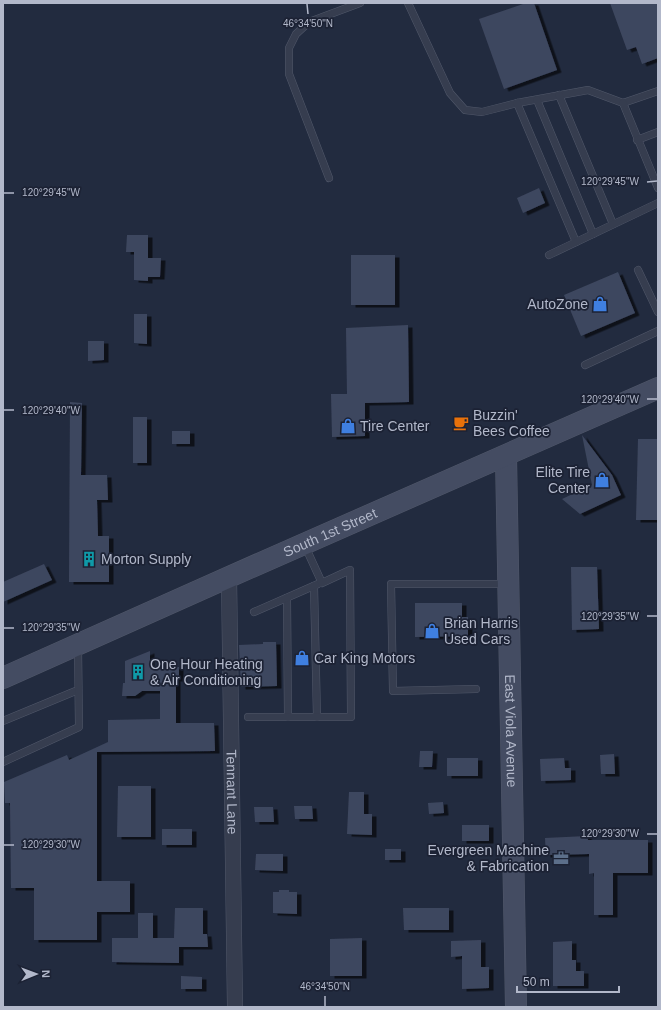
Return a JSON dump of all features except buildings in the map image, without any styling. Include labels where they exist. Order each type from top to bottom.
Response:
[{"type":"main road","name":"South 1st Street","points":[[3,678],[658,388]]},
{"type":"main road","name":"East Viola Avenue","points":[[506,456],[516,1007]]},
{"type":"street","name":"Tennant Lane","points":[[229,577],[235,1007]]},
{"type":"lane","points":[[329,178],[289,74],[289,48],[296,34],[309,22],[360,3]]},
{"type":"lane","points":[[408,3],[450,93],[465,110],[482,112],[517,103],[588,90],[623,103],[658,91]]},
{"type":"lane","points":[[559,95],[613,224]]},
{"type":"lane","points":[[537,100],[594,234]]},
{"type":"lane","points":[[517,103],[576,242]]},
{"type":"lane","points":[[623,103],[658,188]]},
{"type":"lane","points":[[637,140],[658,132]]},
{"type":"lane","points":[[549,255],[658,203]]},
{"type":"lane","points":[[638,270],[658,312]]},
{"type":"lane","points":[[585,364],[658,331]]},
{"type":"lane","points":[[304,544],[322,583]]},
{"type":"lane","points":[[248,717],[351,717],[350,570],[254,612]]},
{"type":"lane","points":[[476,689],[393,691],[391,584],[508,584]]},
{"type":"lane","points":[[314,586],[318,717]]},
{"type":"lane","points":[[287,598],[288,717]]},
{"type":"lane","points":[[3,762],[79,727],[78,644]]},
{"type":"lane","points":[[3,721],[78,690]]},
{"type":"place","name":"AutoZone","points":[[600,304]]},
{"type":"place","name":"Buzzin' Bees Coffee","points":[[461,423]]},
{"type":"place","name":"Tire Center","points":[[348,426]]},
{"type":"place","name":"Elite Tire Center","points":[[602,480]]},
{"type":"place","name":"Morton Supply","points":[[89,559]]},
{"type":"place","name":"Brian Harris Used Cars","points":[[432,631]]},
{"type":"place","name":"Car King Motors","points":[[302,658]]},
{"type":"place","name":"One Hour Heating & Air Conditioning","points":[[138,672]]},
{"type":"place","name":"Evergreen Machine & Fabrication","points":[[561,858]]}]
